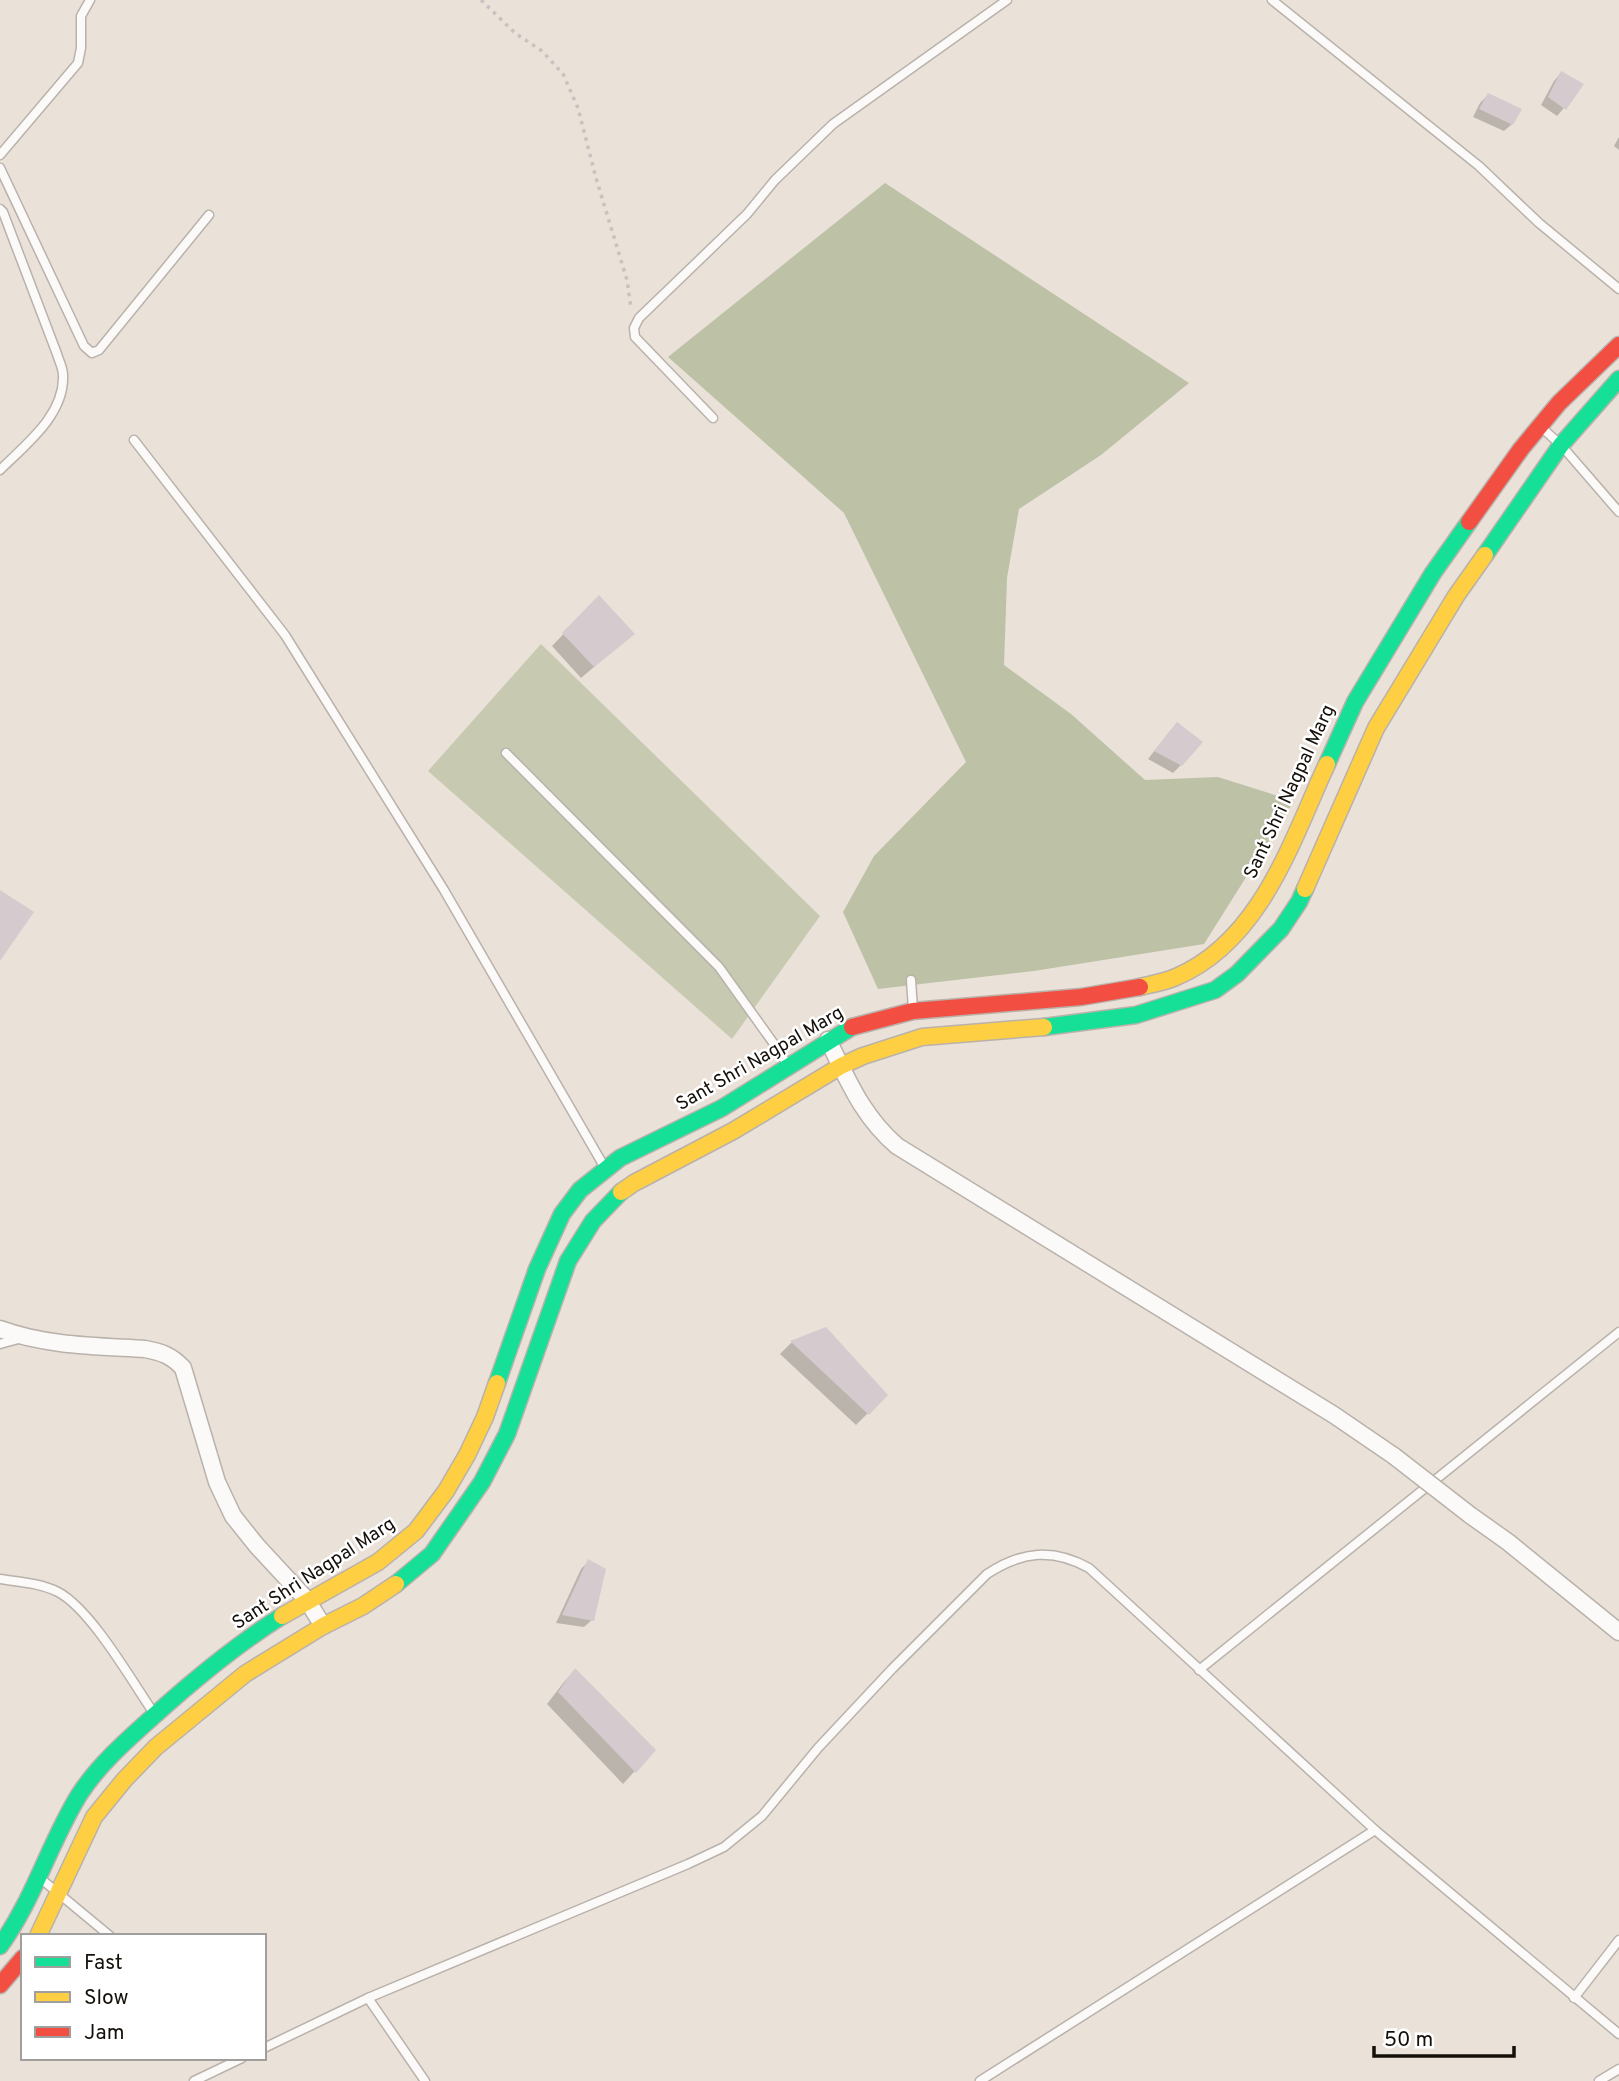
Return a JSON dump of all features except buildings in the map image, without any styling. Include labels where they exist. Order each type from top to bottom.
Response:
[{"type":"street","name":"Sant Shri Nagpal Marg","points":[[0,1946],[26,1909],[72,1807],[86,1784],[105,1763],[155,1715],[273,1622],[307,1600],[350,1580],[379,1562],[412,1536],[439,1501],[467,1455],[488,1407],[531,1280],[568,1205],[605,1168],[722,1108],[848,1028],[913,1012],[1081,997],[1132,989],[1175,978],[1201,964],[1223,946],[1257,909],[1275,879],[1355,702],[1433,573],[1521,449],[1559,403],[1619,345]]},
{"type":"street","points":[[39,1934],[94,1817],[156,1747],[245,1674],[323,1626],[363,1606],[395,1585],[432,1554],[482,1482],[507,1434],[568,1261],[605,1206],[634,1183],[733,1131],[841,1066],[863,1056],[922,1037],[1075,1024],[1136,1015],[1215,990],[1237,974],[1281,929],[1299,902],[1376,728],[1456,596],[1561,445],[1619,379]]},
{"type":"street","points":[[828,1040],[870,1119],[879,1131],[897,1146],[1334,1415],[1394,1456],[1519,1551],[1619,1632]]},
{"type":"street","points":[[0,1329],[24,1338],[145,1349],[174,1358],[183,1368],[217,1482],[233,1516],[245,1533],[307,1600],[323,1626]]},
{"type":"street","points":[[0,1985],[21,1960]]},
{"type":"lane","points":[[0,155],[78,63],[81,16],[90,0]]},
{"type":"lane","points":[[713,418],[635,337],[634,328],[639,318],[747,214],[775,180],[833,124],[1007,0]]},
{"type":"lane","points":[[1272,0],[1479,166],[1539,223],[1619,289]]},
{"type":"lane","points":[[0,168],[83,346],[92,353],[99,349],[209,215]]},
{"type":"lane","points":[[0,209],[63,374],[62,392],[47,420],[0,470]]},
{"type":"lane","points":[[1540,426],[1561,445],[1619,512]]},
{"type":"lane","points":[[134,440],[285,635],[444,890],[605,1168]]},
{"type":"lane","points":[[506,754],[719,967],[788,1066]]},
{"type":"lane","points":[[911,980],[913,1012]]},
{"type":"lane","points":[[1199,1670],[1619,1332]]},
{"type":"lane","points":[[0,1344],[24,1338]]},
{"type":"lane","points":[[266,2047],[368,1998],[724,1847],[762,1816],[818,1748],[987,1574],[1000,1565],[1038,1554],[1055,1554],[1073,1559],[1089,1568],[1375,1830],[1619,2034]]},
{"type":"lane","points":[[0,1579],[37,1585],[58,1592],[77,1605],[155,1715]]},
{"type":"lane","points":[[979,2081],[1375,1830]]},
{"type":"lane","points":[[40,1878],[108,1934]]},
{"type":"lane","points":[[1574,1998],[1619,1940]]},
{"type":"lane","points":[[368,1998],[425,2081]]},
{"type":"lane","points":[[194,2081],[238,2060]]},
{"type":"lane","points":[[1599,2081],[1619,2069]]},
{"type":"path","points":[[481,0],[515,33],[542,51],[563,74],[578,108],[627,281],[634,328]]},
{"type":"green space","points":[[885,183],[1189,383],[1101,455],[1019,509],[1007,578],[1004,665],[1071,714],[1145,780],[1218,777],[1294,801],[1204,944],[1034,971],[878,989],[843,912],[874,856],[966,762],[844,513],[668,357]]},
{"type":"green space","points":[[541,644],[820,916],[732,1039],[428,771]]},
{"type":"traffic: fast","points":[[1485,555],[1561,445],[1619,379]]},
{"type":"traffic: fast","points":[[1327,764],[1355,702],[1433,573],[1469,522]]},
{"type":"traffic: fast","points":[[1044,1027],[1136,1015],[1215,990],[1237,974],[1281,929],[1305,889]]},
{"type":"traffic: fast","points":[[497,1383],[537,1269],[562,1214],[580,1190],[620,1158],[722,1108],[852,1027]]},
{"type":"traffic: fast","points":[[396,1584],[432,1554],[482,1482],[507,1434],[568,1261],[593,1221],[621,1192]]},
{"type":"traffic: fast","points":[[0,1946],[22,1909],[68,1814],[105,1762],[186,1688],[233,1650],[282,1616]]},
{"type":"traffic: slow","points":[[1305,889],[1376,728],[1456,596],[1485,555]]},
{"type":"traffic: slow","points":[[1140,987],[1172,979],[1205,961],[1231,939],[1252,914],[1286,855],[1327,764]]},
{"type":"traffic: slow","points":[[621,1192],[863,1056],[922,1037],[1044,1027]]},
{"type":"traffic: slow","points":[[282,1616],[378,1562],[416,1531],[446,1491],[467,1455],[497,1383]]},
{"type":"traffic: slow","points":[[39,1934],[94,1817],[156,1747],[245,1674],[396,1584]]},
{"type":"traffic: jam","points":[[1469,522],[1521,449],[1559,403],[1619,345]]},
{"type":"traffic: jam","points":[[852,1027],[913,1011],[1081,997],[1140,987]]},
{"type":"traffic: jam","points":[[0,1985],[21,1960]]}]
